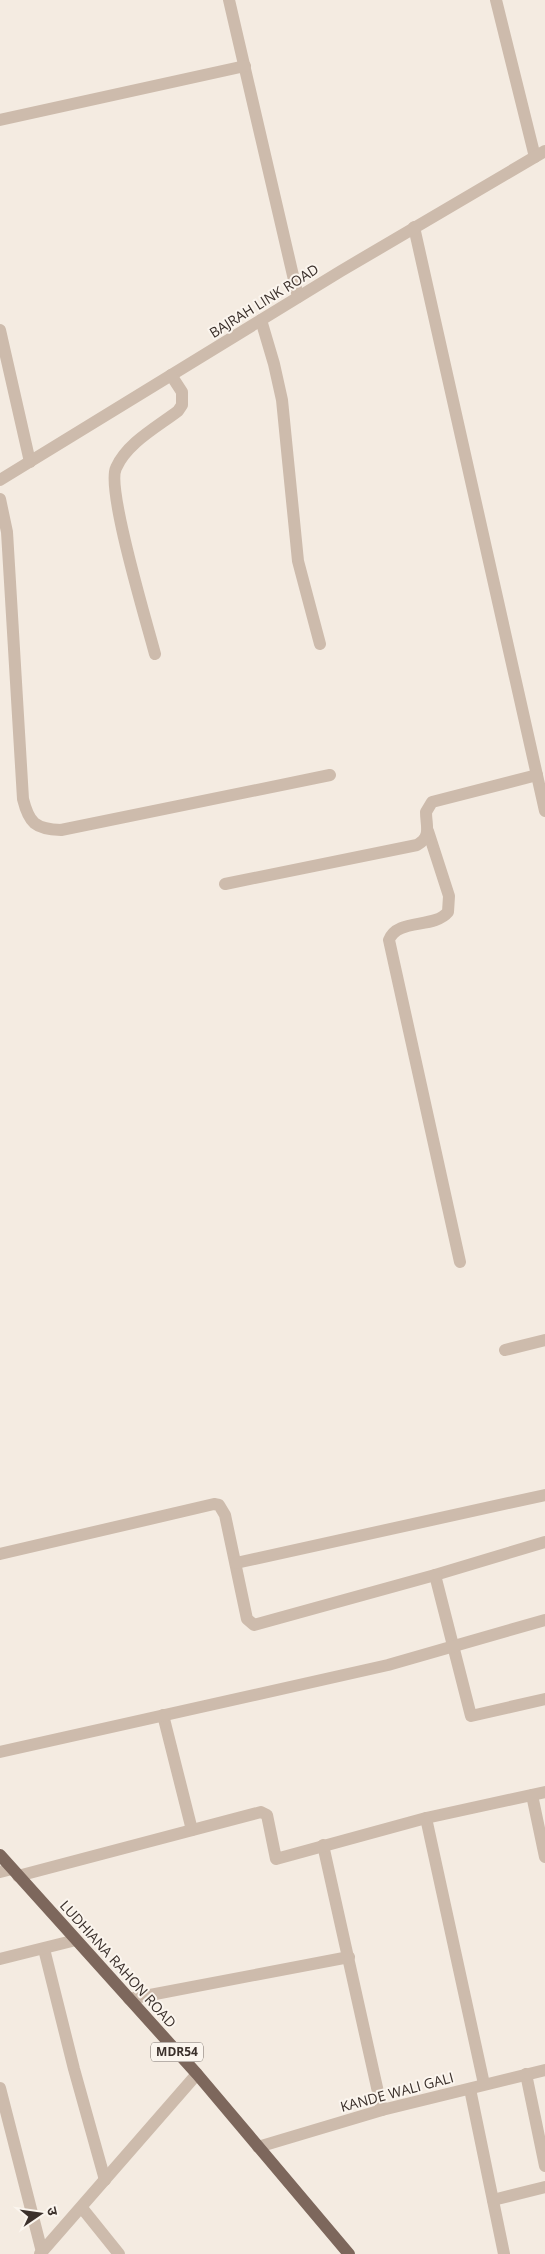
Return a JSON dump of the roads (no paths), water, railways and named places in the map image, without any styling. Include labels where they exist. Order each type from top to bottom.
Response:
[{"type":"main road","name":"LUDHIANA RAHON ROAD","points":[[0,1855],[10,1872],[76,1940],[197,2074],[349,2254]]},
{"type":"street","points":[[229,0],[298,297]]},
{"type":"street","points":[[496,0],[540,154]]},
{"type":"street","points":[[0,120],[245,66]]},
{"type":"street","name":"BAJRAH LINK ROAD","points":[[0,480],[298,297],[540,154]]},
{"type":"street","points":[[414,227],[545,811]]},
{"type":"street","points":[[261,320],[282,400],[298,561],[320,644]]},
{"type":"street","points":[[0,330],[30,462]]},
{"type":"street","points":[[155,654],[116,507],[113,476],[116,466],[136,443],[178,411],[182,405],[182,392],[171,376]]},
{"type":"street","points":[[0,499],[7,532],[23,799],[27,814],[33,823],[46,829],[61,830],[330,775]]},
{"type":"street","points":[[460,1262],[390,944],[391,936],[402,928],[437,920],[448,912],[449,896],[428,831],[426,812],[432,802],[537,775]]},
{"type":"street","points":[[225,884],[410,847],[423,842],[428,831]]},
{"type":"street","points":[[505,1350],[545,1340]]},
{"type":"street","points":[[236,1564],[545,1495]]},
{"type":"street","points":[[0,1554],[214,1504],[220,1506],[225,1515],[247,1619],[254,1626],[545,1542]]},
{"type":"street","points":[[435,1575],[471,1716],[545,1699]]},
{"type":"street","points":[[0,1752],[388,1665],[545,1620]]},
{"type":"street","points":[[163,1715],[192,1830]]},
{"type":"street","points":[[10,1872],[265,1812],[268,1815],[276,1859],[426,1818],[539,1794],[545,1857]]},
{"type":"street","points":[[426,1818],[484,2084]]},
{"type":"street","points":[[323,1845],[382,2110]]},
{"type":"street","points":[[0,1959],[76,1940]]},
{"type":"street","points":[[44,1949],[74,2069],[106,2180]]},
{"type":"street","points":[[129,1999],[349,1957]]},
{"type":"street","name":"KANDE WALI GALI","points":[[258,2147],[382,2110],[545,2070]]},
{"type":"street","points":[[41,2253],[197,2074]]},
{"type":"street","points":[[526,2074],[545,2166]]},
{"type":"street","points":[[0,2088],[41,2253]]},
{"type":"street","points":[[470,2089],[504,2254]]},
{"type":"street","points":[[493,2200],[545,2187]]},
{"type":"street","points":[[82,2208],[119,2254]]}]
